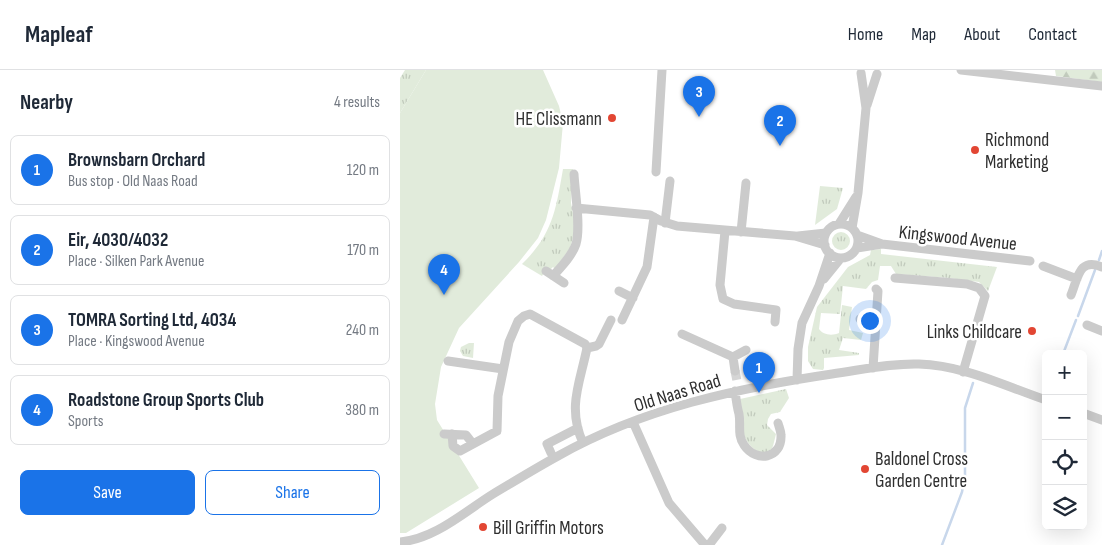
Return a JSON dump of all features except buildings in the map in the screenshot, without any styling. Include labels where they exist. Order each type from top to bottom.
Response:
[{"type":"street","points":[[656,172],[662,70]]},
{"type":"street","points":[[961,70],[1102,86]]},
{"type":"street","points":[[860,71],[869,76],[880,72]]},
{"type":"street","points":[[819,286],[841,258],[850,255],[857,248],[855,231],[866,108],[860,71]]},
{"type":"street","points":[[866,108],[880,72]]},
{"type":"street","points":[[564,283],[550,274],[571,254],[576,244],[578,231],[574,174]]},
{"type":"street","points":[[665,223],[670,181]]},
{"type":"street","points":[[741,232],[746,183]]},
{"type":"street","points":[[839,224],[858,193]]},
{"type":"street","points":[[576,208],[650,215],[665,223],[677,226],[725,231],[795,236],[826,233]]},
{"type":"street","points":[[622,320],[647,267],[654,217]]},
{"type":"street","points":[[841,258],[830,254],[825,245],[826,233],[829,228],[839,224],[844,224],[855,231]]},
{"type":"street","points":[[725,231],[720,285],[723,298],[734,304],[776,310],[775,322]]},
{"type":"street","name":"Kingswood Avenue","points":[[855,231],[882,244]]},
{"type":"street","points":[[795,236],[825,245]]},
{"type":"street","name":"Kingswood Avenue","points":[[857,248],[882,244],[1030,261]]},
{"type":"street","points":[[797,380],[798,349],[802,323],[819,286],[830,254]]},
{"type":"street","points":[[1072,295],[1081,269],[1086,264],[1093,263],[1102,267]]},
{"type":"street","points":[[1043,266],[1077,279]]},
{"type":"street","points":[[895,278],[968,284],[979,288],[985,296],[963,372]]},
{"type":"street","points":[[873,368],[878,291],[876,289]]},
{"type":"street","points":[[619,291],[633,298]]},
{"type":"street","points":[[473,444],[466,435],[448,434],[456,449],[460,450],[473,444],[497,431],[498,396],[509,342],[518,321],[526,315],[534,315],[585,344],[587,348],[576,392],[575,404],[578,428],[583,443]]},
{"type":"street","points":[[860,319],[876,319]]},
{"type":"street","points":[[587,348],[599,344],[611,320]]},
{"type":"street","points":[[1087,326],[1102,331]]},
{"type":"street","points":[[682,334],[732,357]]},
{"type":"street","points":[[732,357],[746,350]]},
{"type":"street","points":[[732,357],[735,371]]},
{"type":"street","points":[[448,361],[503,369]]},
{"type":"street","name":"Old Naas Road","points":[[400,542],[408,542],[425,536],[446,525],[492,495],[583,443],[683,404],[737,388],[873,368],[919,364],[963,372],[1042,399]]},
{"type":"street","points":[[737,388],[738,429],[740,437],[749,451],[760,457],[766,457],[776,450],[781,436],[778,423]]},
{"type":"street","points":[[1087,414],[1102,420]]},
{"type":"street","points":[[633,422],[669,503],[705,545]]},
{"type":"street","points":[[551,453],[547,444],[578,428]]},
{"type":"street","points":[[709,545],[722,528]]},
{"type":"green space","points":[[405,70],[426,70],[400,113],[400,78]]},
{"type":"green space","points":[[426,70],[543,70],[559,106],[563,123],[559,168],[546,220],[538,238],[519,262],[459,328],[441,367],[435,404],[437,420],[479,488],[406,533],[400,533],[400,113]]},
{"type":"green space","points":[[1055,70],[1102,70],[1102,82],[1056,76]]},
{"type":"green space","points":[[563,169],[573,169],[571,203],[575,223],[573,238],[570,248],[555,269],[553,267],[550,270],[547,268],[542,276],[522,264],[540,242],[552,220]]},
{"type":"green space","points":[[820,186],[843,188],[837,209],[815,225]]},
{"type":"green space","points":[[841,232],[847,235],[850,241],[847,247],[841,250],[835,247],[832,241],[835,235]]},
{"type":"green space","points":[[881,249],[881,254],[997,267],[988,291],[979,282],[896,274],[891,266],[880,266],[878,280],[872,282],[866,289],[843,286],[840,314],[821,313],[819,329],[823,333],[828,334],[839,333],[842,305],[852,307],[849,330],[863,333],[861,340],[843,338],[839,350],[859,353],[859,355],[824,358],[823,370],[813,369],[808,361],[808,347],[817,307],[848,267],[870,255],[871,250]]},
{"type":"green space","points":[[474,343],[473,358],[463,356],[460,351],[461,347]]},
{"type":"green space","points":[[786,389],[789,398],[780,412],[771,414],[768,419],[767,425],[776,434],[773,446],[770,452],[759,453],[747,441],[744,435],[740,399]]},
{"type":"waterway","points":[[1099,260],[1102,251]]},
{"type":"waterway","points":[[1078,316],[1095,270]]},
{"type":"waterway","points":[[1065,350],[1076,320]]},
{"type":"waterway","points":[[942,545],[962,492],[965,476],[965,408],[973,383]]},
{"type":"tunnel","points":[[735,371],[737,381]]},
{"type":"place","name":"TOMRA Sorting Ltd, 4034","points":[[699,117]]},
{"type":"place","name":"HE Clissmann","points":[[612,118]]},
{"type":"place","name":"Eir, 4030/4032","points":[[780,146]]},
{"type":"place","name":"Richmond Marketing","points":[[975,150]]},
{"type":"place","name":"Roadstone Group Sports Club","points":[[444,295]]},
{"type":"place","name":"Links Childcare","points":[[1032,331]]},
{"type":"place","name":"Brownsbarn Orchard","points":[[759,393]]},
{"type":"place","name":"Baldonel Cross Garden Centre","points":[[865,469]]},
{"type":"place","name":"Bill Griffin Motors","points":[[483,527]]}]
